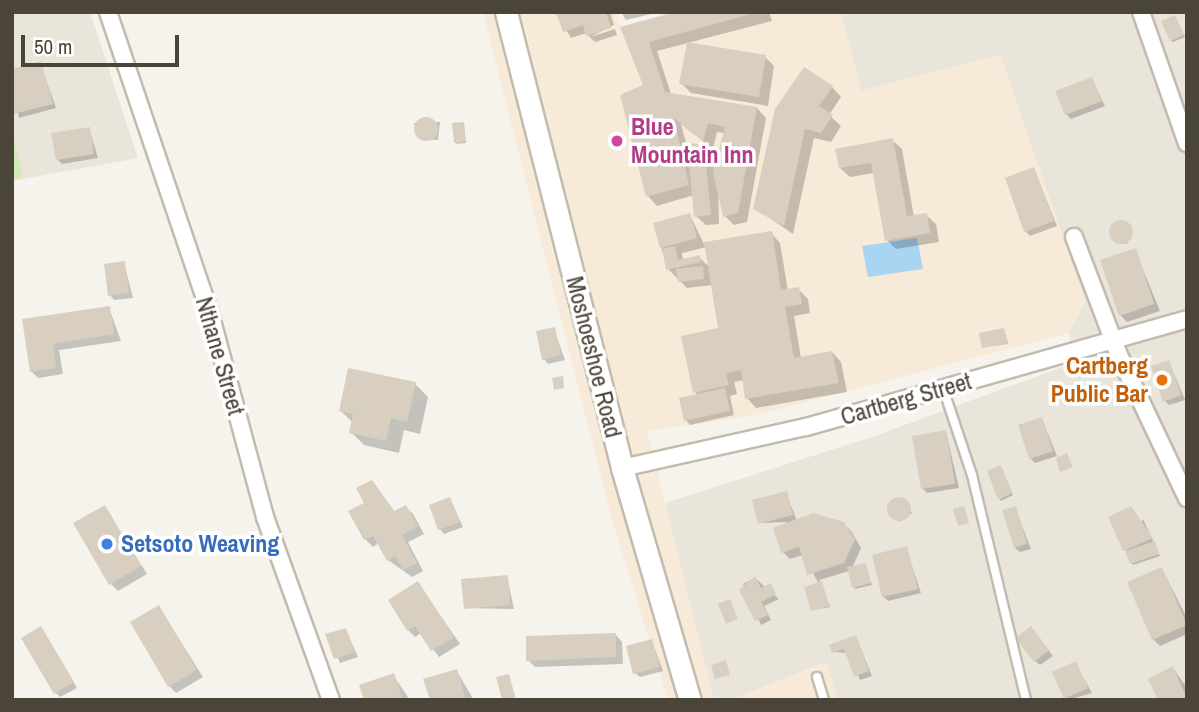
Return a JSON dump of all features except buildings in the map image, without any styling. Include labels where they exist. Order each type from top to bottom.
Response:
[{"type":"street","name":"Nthane Street","points":[[108,12],[210,313],[265,517],[331,700]]},
{"type":"street","name":"Moshoeshoe Road","points":[[506,12],[622,468],[690,700]]},
{"type":"street","points":[[1142,12],[1187,143]]},
{"type":"street","points":[[1074,237],[1113,340],[1187,498]]},
{"type":"street","name":"Cartberg Street","points":[[622,468],[943,388],[1187,319]]},
{"type":"lane","points":[[943,388],[972,475],[1026,700]]},
{"type":"lane","points":[[817,677],[824,700]]},
{"type":"shaded area","points":[[12,12],[90,12],[138,158],[12,181]]},
{"type":"shaded area","points":[[483,12],[616,12],[620,27],[672,12],[841,12],[861,91],[1000,55],[1085,301],[1069,333],[752,416],[647,431],[714,700],[668,700],[612,520]]},
{"type":"shaded area","points":[[841,12],[1187,12],[1187,700],[838,700],[826,662],[731,700],[714,700],[665,503],[875,436],[1076,362],[1069,333],[1085,301],[1000,55],[861,91]]},
{"type":"shaded area","points":[[826,662],[838,700],[731,700]]},
{"type":"green space","points":[[12,132],[23,177],[12,181]]},
{"type":"water","points":[[917,238],[923,269],[868,277],[862,246]]},
{"type":"place","name":"Blue Mountain Inn","points":[[617,141]]},
{"type":"place","name":"Cartberg Public Bar","points":[[1162,380]]},
{"type":"place","name":"Setsoto Weaving","points":[[107,544]]}]
